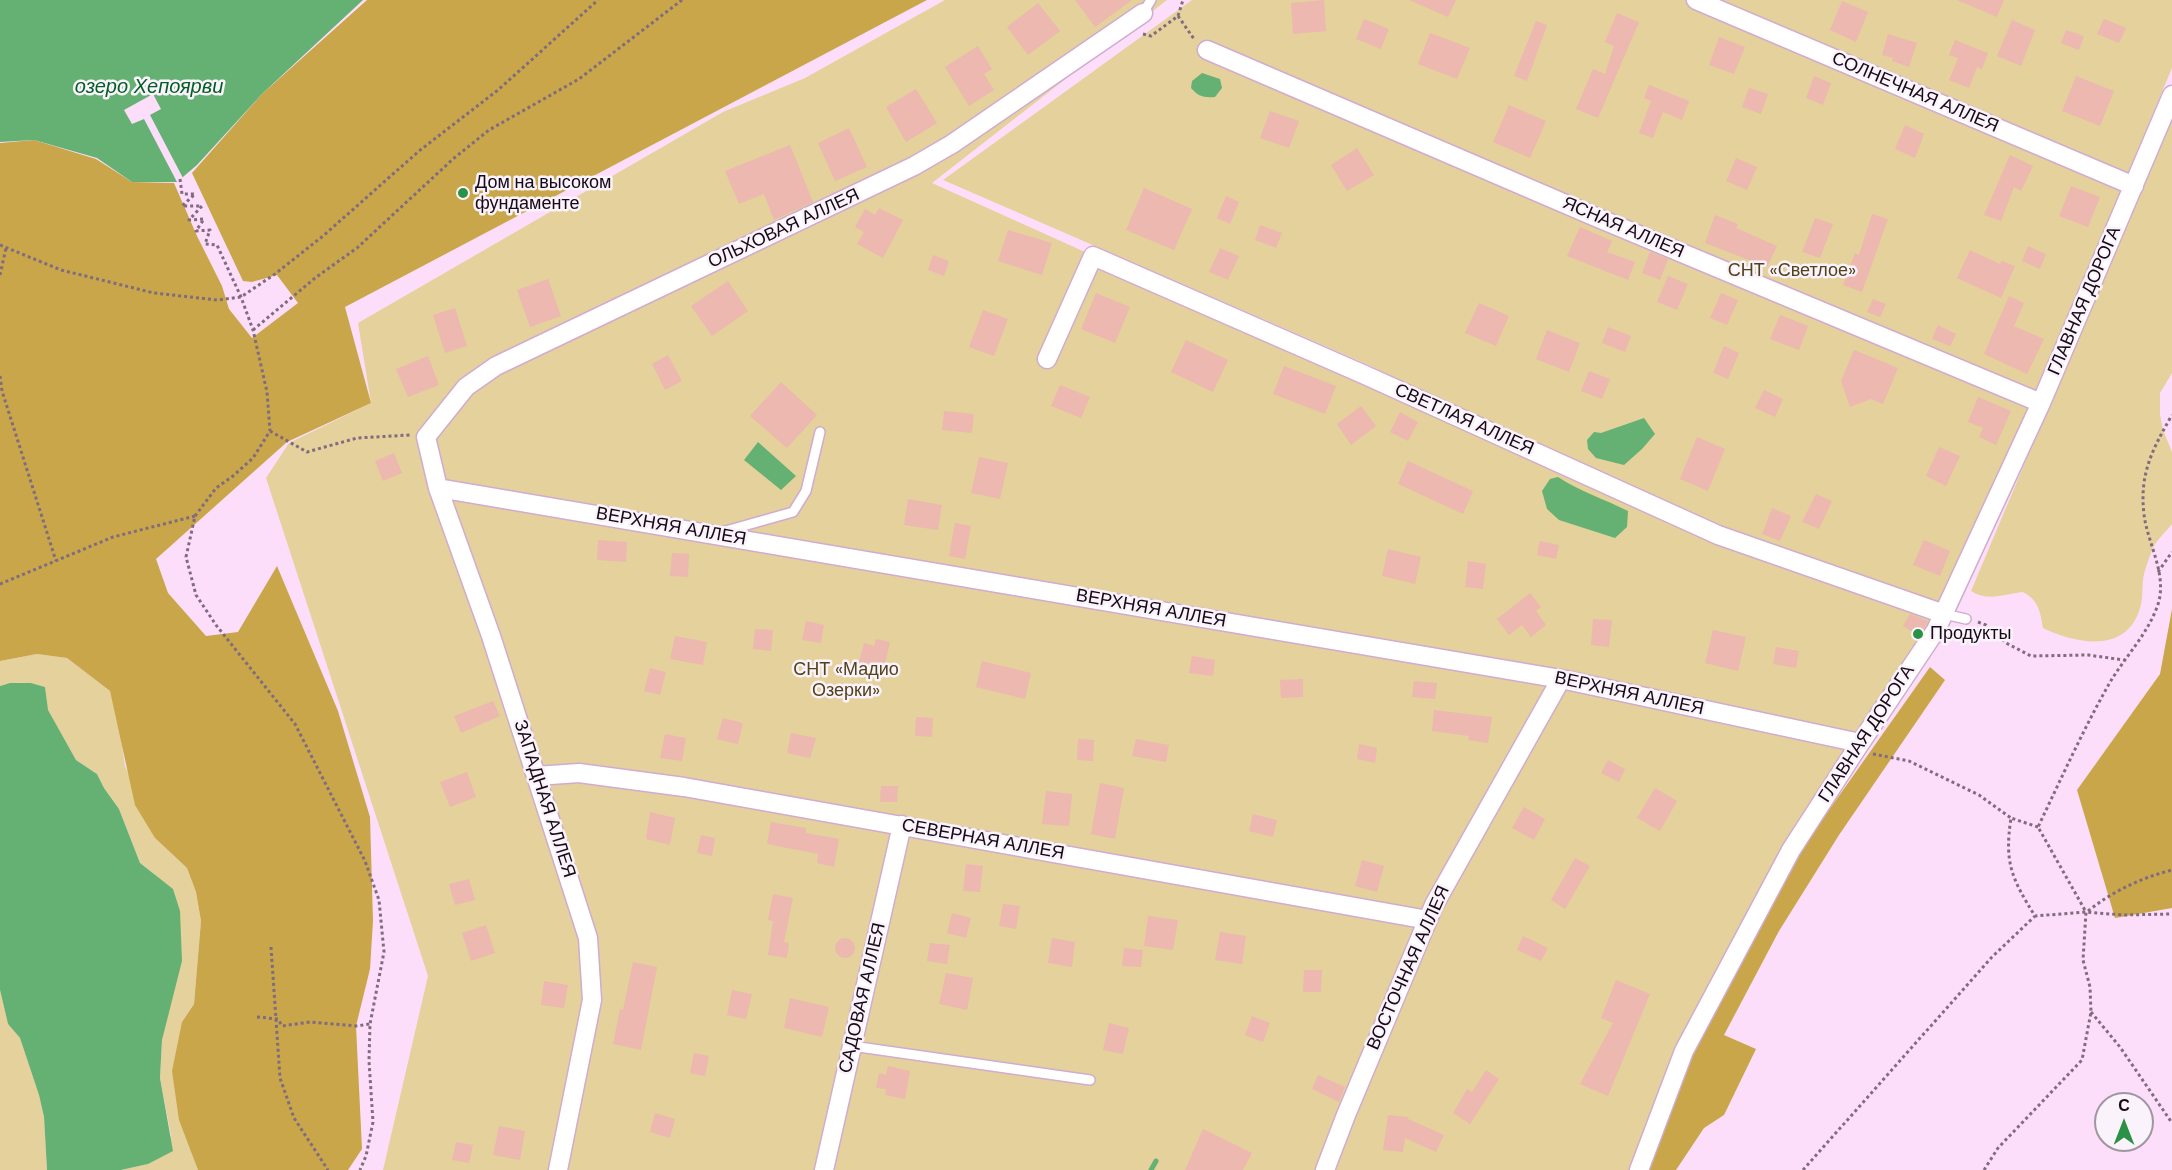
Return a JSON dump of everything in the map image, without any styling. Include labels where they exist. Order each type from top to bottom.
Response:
[{"type":"street","name":"СОЛНЕЧНАЯ АЛЛЕЯ","points":[[1696,0],[2134,186]]},
{"type":"street","name":"ОЛЬХОВАЯ АЛЛЕЯ","points":[[426,437],[466,387],[496,366],[914,166],[961,138],[1147,7]]},
{"type":"street","name":"ЯСНАЯ АЛЛЕЯ","points":[[1207,50],[1591,215],[2041,403]]},
{"type":"street","name":"ГЛАВНАЯ ДОРОГА","points":[[1639,1170],[1684,1051],[1791,850],[1936,630],[1944,614],[2041,403],[2172,95]]},
{"type":"street","name":"СВЕТЛАЯ АЛЛЕЯ","points":[[1047,359],[1094,256],[1365,375],[1718,535],[1944,614]]},
{"type":"street","name":"ЗАПАДНАЯ АЛЛЕЯ","points":[[426,437],[438,488],[491,636],[588,938],[592,1000],[558,1170]]},
{"type":"street","name":"ВЕРХНЯЯ АЛЛЕЯ","points":[[438,488],[1561,679],[1857,747]]},
{"type":"street","name":"ВОСТОЧНАЯ АЛЛЕЯ","points":[[1325,1170],[1434,905],[1561,679]]},
{"type":"street","name":"СЕВЕРНАЯ АЛЛЕЯ","points":[[536,776],[579,772],[684,787],[1428,920]]},
{"type":"street","name":"САДОВАЯ АЛЛЕЯ","points":[[824,1170],[902,825]]},
{"type":"lane","points":[[714,535],[793,513],[806,490],[820,432]]},
{"type":"lane","points":[[1944,614],[1966,619]]},
{"type":"lane","points":[[852,1046],[1090,1080]]},
{"type":"path","points":[[0,245],[61,270],[154,293],[217,300],[241,297],[275,274],[323,236],[419,151],[498,90],[598,0]]},
{"type":"path","points":[[253,330],[315,278],[357,248],[453,159],[489,130],[579,79],[682,0]]},
{"type":"path","points":[[1151,36],[1178,16],[1183,0]]},
{"type":"path","points":[[1178,16],[1197,44],[1207,50]]},
{"type":"path","points":[[180,179],[182,194],[195,194],[183,206],[202,206],[189,220],[204,219],[195,231],[210,231],[205,244],[217,245],[241,297],[253,330],[267,392],[270,430],[253,458],[216,488],[195,516],[186,557],[196,595],[295,724],[365,861],[379,900],[384,952],[370,1024],[369,1061],[373,1122],[366,1156],[360,1170]]},
{"type":"path","points":[[0,275],[6,247]]},
{"type":"path","points":[[0,376],[2,391],[56,561]]},
{"type":"path","points":[[2038,827],[2100,700],[2147,627],[2158,605],[2160,581],[2144,514],[2145,478],[2150,455],[2172,415]]},
{"type":"path","points":[[270,430],[307,452],[357,438],[403,434],[426,437]]},
{"type":"path","points":[[0,584],[113,537],[195,516]]},
{"type":"path","points":[[2158,572],[2172,552]]},
{"type":"path","points":[[1966,619],[1986,624],[2006,643],[2031,656],[2088,656],[2124,660]]},
{"type":"path","points":[[1857,747],[1909,761],[1979,795],[2011,818],[2038,827],[2086,912],[2083,960],[2090,987],[2091,1012],[2082,1060],[1998,1148],[1984,1170]]},
{"type":"path","points":[[2011,818],[2007,841],[2010,870],[2016,885],[2035,916]]},
{"type":"path","points":[[2086,912],[2108,895],[2172,870]]},
{"type":"path","points":[[1803,1170],[1992,957],[2035,916],[2086,912],[2123,915],[2172,914]]},
{"type":"path","points":[[271,947],[274,1004],[282,1026],[310,1022],[356,1026],[370,1024]]},
{"type":"path","points":[[2091,1012],[2120,1047],[2172,1124]]},
{"type":"path","points":[[257,1017],[278,1019]]},
{"type":"path","points":[[278,1019],[277,1048],[280,1078],[294,1118],[328,1170]]},
{"type":"green space","name":"СНТ «Мадио Озерки»","points":[[945,0],[1167,0],[932,183],[1697,528],[1371,366],[943,180],[1192,0],[2172,0],[2172,68],[1936,630],[1770,896],[1644,1170],[383,1170],[428,976],[266,478],[289,443],[371,403],[358,323],[723,112],[805,78]]},
{"type":"green space","points":[[2172,113],[2172,373],[2160,393],[2160,415],[2172,452],[2172,524],[2152,550],[2144,576],[2141,605],[2133,623],[2124,633],[2112,639],[2085,641],[2056,634],[2043,628],[2038,607],[2023,592],[1990,597],[1971,591]]},
{"type":"green space","points":[[37,654],[67,658],[110,691],[125,766],[155,838],[187,868],[196,892],[201,921],[194,1004],[182,1022],[193,1156],[198,1170],[121,1170],[148,1164],[171,1136],[160,1078],[162,1040],[167,1016],[155,875],[140,863],[119,809],[97,774],[76,760],[47,710],[45,687],[22,683],[0,686],[0,661]]},
{"type":"green space","points":[[0,990],[8,1024],[20,1038],[39,1095],[44,1117],[47,1170],[0,1170]]},
{"type":"shaded area","points":[[367,0],[927,0],[345,307],[371,403],[287,442],[156,559],[168,593],[206,636],[238,632],[277,566],[338,711],[370,817],[373,921],[370,969],[356,1026],[362,1149],[348,1170],[198,1170],[179,1120],[172,1071],[182,1022],[194,1004],[201,921],[196,892],[187,868],[155,838],[135,805],[110,691],[67,658],[37,654],[0,661],[0,143],[34,140],[96,159],[132,182],[174,183],[222,286],[229,309],[252,338],[298,303],[277,275],[252,282],[243,281],[192,173],[262,94]]},
{"type":"shaded area","points":[[2172,609],[2172,908],[2115,918],[2077,790],[2160,674]]},
{"type":"shaded area","points":[[1930,667],[1945,680],[1839,835],[1779,931],[1724,1035],[1756,1049],[1724,1115],[1704,1128],[1676,1170],[1646,1170],[1692,1054],[1800,851]]},
{"type":"water","name":"озеро Хепоярви","points":[[0,0],[363,0],[262,94],[197,165],[177,182],[132,182],[97,158],[34,140],[0,142]]},
{"type":"water","points":[[1202,73],[1220,79],[1222,88],[1215,97],[1201,96],[1191,88],[1192,81]]},
{"type":"water","points":[[1644,418],[1655,434],[1624,465],[1596,458],[1588,449],[1587,440],[1594,432],[1601,433]]},
{"type":"water","points":[[758,442],[796,476],[781,490],[744,460]]},
{"type":"water","points":[[1558,477],[1628,511],[1627,527],[1615,538],[1559,520],[1547,509],[1542,491],[1550,479]]},
{"type":"water","points":[[10,683],[31,683],[45,687],[48,710],[76,760],[97,774],[119,809],[140,863],[173,889],[180,911],[182,961],[162,1040],[160,1078],[173,1151],[148,1164],[121,1170],[47,1170],[44,1117],[39,1095],[20,1038],[8,1024],[0,990],[0,686]]},
{"type":"pier","points":[[153,94],[161,109],[150,115],[183,178],[177,182],[144,119],[132,124],[124,110]]},
{"type":"building","points":[[1075,0],[1132,0],[1095,27]]},
{"type":"building","points":[[1324,0],[1326,31],[1293,34],[1291,3]]},
{"type":"building","points":[[1409,0],[1456,0],[1448,17]]},
{"type":"building","points":[[1957,0],[2004,0],[1997,17]]},
{"type":"building","points":[[1842,1],[1868,12],[1856,42],[1830,30]]},
{"type":"building","points":[[1038,3],[1060,31],[1028,55],[1007,27]]},
{"type":"building","points":[[1617,13],[1639,22],[1598,118],[1576,109],[1593,69],[1605,74],[1614,46],[1605,42]]},
{"type":"building","points":[[1364,19],[1389,29],[1381,49],[1356,39]]},
{"type":"building","points":[[2104,19],[2126,28],[2119,43],[2097,34]]},
{"type":"building","points":[[2012,20],[2035,30],[2021,66],[1997,56]]},
{"type":"building","points":[[1536,21],[1547,25],[1527,81],[1514,76]]},
{"type":"building","points":[[2066,30],[2084,36],[2079,50],[2061,43]]},
{"type":"building","points":[[1430,33],[1470,48],[1457,79],[1418,64]]},
{"type":"building","points":[[1888,34],[1917,43],[1909,67],[1882,55]]},
{"type":"building","points":[[1719,37],[1745,47],[1734,74],[1709,65]]},
{"type":"building","points":[[1955,40],[1988,53],[1982,69],[1977,67],[1969,88],[1949,80],[1958,58],[1949,55]]},
{"type":"building","points":[[978,46],[992,69],[984,74],[994,90],[969,106],[945,67]]},
{"type":"building","points":[[1814,76],[1831,83],[1823,105],[1806,98]]},
{"type":"building","points":[[2076,76],[2114,91],[2100,126],[2062,111]]},
{"type":"building","points":[[1649,85],[1689,101],[1682,120],[1663,112],[1653,138],[1639,133],[1651,101],[1644,98]]},
{"type":"building","points":[[1749,88],[1768,94],[1761,114],[1742,107]]},
{"type":"building","points":[[916,89],[937,123],[906,142],[886,107]]},
{"type":"building","points":[[1509,105],[1546,121],[1530,158],[1493,142]]},
{"type":"building","points":[[1270,111],[1299,121],[1289,148],[1260,138]]},
{"type":"building","points":[[1905,125],[1924,134],[1915,158],[1895,149]]},
{"type":"building","points":[[849,128],[867,167],[835,181],[818,143]]},
{"type":"building","points":[[790,145],[813,202],[774,220],[764,194],[739,204],[725,171]]},
{"type":"building","points":[[1357,148],[1374,175],[1347,191],[1331,165]]},
{"type":"building","points":[[2010,155],[2033,166],[2021,191],[2014,187],[2001,221],[1984,215]]},
{"type":"building","points":[[1736,158],[1757,167],[1747,190],[1726,181]]},
{"type":"building","points":[[2071,186],[2100,197],[2088,227],[2059,216]]},
{"type":"building","points":[[1144,188],[1192,209],[1174,250],[1126,230]]},
{"type":"building","points":[[1226,196],[1239,202],[1230,224],[1217,218]]},
{"type":"building","points":[[879,208],[903,220],[883,258],[857,244],[864,232],[855,227],[865,209],[875,215]]},
{"type":"building","points":[[1872,214],[1888,219],[1862,292],[1843,285],[1855,253],[1859,255]]},
{"type":"building","points":[[1715,215],[1738,224],[1736,228],[1777,246],[1767,267],[1705,243]]},
{"type":"building","points":[[1815,218],[1833,224],[1820,258],[1802,252]]},
{"type":"building","points":[[1260,225],[1282,233],[1276,248],[1255,240]]},
{"type":"building","points":[[1580,227],[1612,241],[1607,252],[1635,262],[1628,280],[1567,256]]},
{"type":"building","points":[[1008,230],[1052,243],[1042,275],[998,261]]},
{"type":"building","points":[[2028,246],[2046,254],[2040,269],[2022,261]]},
{"type":"building","points":[[1220,248],[1239,256],[1228,280],[1209,272]]},
{"type":"building","points":[[1970,250],[2000,264],[2002,261],[2015,266],[2001,298],[1957,278]]},
{"type":"building","points":[[1650,252],[1668,259],[1660,280],[1642,273]]},
{"type":"building","points":[[933,255],[949,261],[944,276],[928,270]]},
{"type":"building","points":[[1668,276],[1688,284],[1677,310],[1657,302]]},
{"type":"building","points":[[548,279],[561,316],[530,327],[517,290]]},
{"type":"building","points":[[728,281],[748,311],[712,336],[691,306]]},
{"type":"building","points":[[1096,293],[1130,307],[1115,343],[1081,329]]},
{"type":"building","points":[[1721,293],[1738,300],[1727,325],[1710,318]]},
{"type":"building","points":[[2009,296],[2024,303],[2014,326],[2044,339],[2027,374],[1984,354]]},
{"type":"building","points":[[1873,299],[1886,304],[1880,317],[1867,312]]},
{"type":"building","points":[[1479,303],[1509,316],[1496,346],[1465,333]]},
{"type":"building","points":[[455,308],[467,346],[445,353],[433,315]]},
{"type":"building","points":[[983,310],[1008,319],[994,356],[969,347]]},
{"type":"building","points":[[1780,315],[1808,326],[1799,350],[1770,339]]},
{"type":"building","points":[[1938,325],[1956,334],[1950,346],[1932,339]]},
{"type":"building","points":[[1608,327],[1631,336],[1625,352],[1602,343]]},
{"type":"building","points":[[1547,330],[1580,343],[1569,372],[1536,359]]},
{"type":"building","points":[[1186,340],[1228,360],[1213,392],[1171,372]]},
{"type":"building","points":[[1724,346],[1739,353],[1728,379],[1713,373]]},
{"type":"building","points":[[1854,350],[1898,368],[1883,404],[1871,399],[1850,407],[1841,381]]},
{"type":"building","points":[[668,355],[682,381],[665,390],[652,364]]},
{"type":"building","points":[[428,356],[439,385],[408,397],[396,369]]},
{"type":"building","points":[[1284,366],[1336,386],[1325,414],[1273,394]]},
{"type":"building","points":[[1589,371],[1610,379],[1602,399],[1581,391]]},
{"type":"building","points":[[781,382],[817,415],[787,448],[750,416]]},
{"type":"building","points":[[1060,385],[1090,397],[1081,418],[1051,406]]},
{"type":"building","points":[[1764,390],[1783,399],[1775,417],[1755,408]]},
{"type":"building","points":[[1978,397],[2011,411],[1996,445],[1979,437],[1983,428],[1968,422]]},
{"type":"building","points":[[1361,406],[1376,426],[1351,445],[1337,424]]},
{"type":"building","points":[[944,411],[974,414],[972,433],[942,430]]},
{"type":"building","points":[[1400,412],[1418,422],[1408,441],[1390,432]]},
{"type":"building","points":[[1697,437],[1725,449],[1708,491],[1680,479]]},
{"type":"building","points":[[1939,447],[1960,456],[1946,486],[1926,476]]},
{"type":"building","points":[[394,453],[402,473],[383,481],[375,461]]},
{"type":"building","points":[[979,457],[1008,463],[1000,499],[971,493]]},
{"type":"building","points":[[1408,461],[1473,491],[1463,514],[1398,484]]},
{"type":"building","points":[[1816,494],[1832,501],[1819,529],[1802,522]]},
{"type":"building","points":[[908,499],[942,505],[938,530],[904,525]]},
{"type":"building","points":[[1772,508],[1791,516],[1780,541],[1762,534]]},
{"type":"building","points":[[955,523],[971,526],[965,559],[949,556]]},
{"type":"building","points":[[598,540],[627,542],[626,562],[597,560]]},
{"type":"building","points":[[1924,540],[1950,551],[1940,576],[1913,565]]},
{"type":"building","points":[[1540,541],[1559,545],[1556,559],[1537,555]]},
{"type":"building","points":[[1388,549],[1421,557],[1415,584],[1382,576]]},
{"type":"building","points":[[672,553],[689,554],[688,577],[670,576]]},
{"type":"building","points":[[1468,561],[1486,564],[1483,589],[1465,587]]},
{"type":"building","points":[[1530,593],[1541,607],[1536,611],[1546,625],[1531,637],[1522,625],[1509,635],[1497,619]]},
{"type":"building","points":[[1910,614],[1928,621],[1919,636],[1903,626]]},
{"type":"building","points":[[1593,619],[1612,620],[1609,647],[1591,645]]},
{"type":"building","points":[[806,621],[824,625],[821,643],[802,640]]},
{"type":"building","points":[[755,629],[773,630],[771,651],[753,649]]},
{"type":"building","points":[[1713,630],[1746,637],[1738,671],[1705,663]]},
{"type":"building","points":[[675,636],[707,642],[703,665],[670,659]]},
{"type":"building","points":[[876,639],[890,642],[884,668],[859,662],[864,643],[874,646]]},
{"type":"building","points":[[1776,647],[1799,651],[1796,668],[1773,664]]},
{"type":"building","points":[[1192,656],[1215,660],[1213,676],[1189,673]]},
{"type":"building","points":[[982,661],[1031,673],[1025,699],[976,687]]},
{"type":"building","points":[[650,668],[666,672],[660,695],[644,691]]},
{"type":"building","points":[[1303,679],[1303,697],[1281,698],[1280,680]]},
{"type":"building","points":[[1414,681],[1437,683],[1435,699],[1412,697]]},
{"type":"building","points":[[493,701],[500,716],[461,733],[454,716]]},
{"type":"building","points":[[1434,710],[1492,717],[1488,743],[1468,740],[1469,736],[1432,731]]},
{"type":"building","points":[[916,717],[933,718],[932,737],[915,736]]},
{"type":"building","points":[[723,718],[743,723],[738,744],[717,739]]},
{"type":"building","points":[[791,733],[816,738],[810,758],[787,753]]},
{"type":"building","points":[[665,734],[686,738],[682,761],[660,758]]},
{"type":"building","points":[[1078,739],[1094,740],[1093,761],[1077,760]]},
{"type":"building","points":[[1136,739],[1169,745],[1166,762],[1132,756]]},
{"type":"building","points":[[1359,744],[1377,748],[1375,763],[1357,759]]},
{"type":"building","points":[[1608,760],[1625,769],[1619,782],[1601,773]]},
{"type":"building","points":[[467,772],[476,797],[450,807],[440,782]]},
{"type":"building","points":[[1100,783],[1124,788],[1115,839],[1091,834]]},
{"type":"building","points":[[881,786],[898,786],[897,802],[880,802]]},
{"type":"building","points":[[1655,788],[1677,801],[1660,831],[1637,818]]},
{"type":"building","points":[[1046,791],[1072,794],[1069,826],[1042,824]]},
{"type":"building","points":[[1524,807],[1545,819],[1534,840],[1512,828]]},
{"type":"building","points":[[650,812],[675,818],[670,845],[646,839]]},
{"type":"building","points":[[1253,814],[1277,820],[1273,837],[1249,831]]},
{"type":"building","points":[[771,822],[806,828],[806,833],[839,839],[834,867],[817,863],[818,854],[767,844]]},
{"type":"building","points":[[701,835],[715,838],[712,856],[697,853]]},
{"type":"building","points":[[1575,858],[1590,866],[1565,909],[1551,900]]},
{"type":"building","points":[[1362,860],[1384,866],[1377,892],[1355,886]]},
{"type":"building","points":[[966,864],[983,866],[980,892],[963,891]]},
{"type":"building","points":[[469,879],[475,900],[455,905],[449,884]]},
{"type":"building","points":[[773,894],[793,898],[784,942],[789,943],[787,958],[768,955],[773,921],[768,920]]},
{"type":"building","points":[[1003,904],[1020,906],[1016,929],[999,926]]},
{"type":"building","points":[[952,913],[971,918],[966,938],[947,933]]},
{"type":"building","points":[[1148,916],[1178,920],[1173,950],[1144,946]]},
{"type":"building","points":[[486,925],[495,953],[471,961],[462,933]]},
{"type":"building","points":[[1220,932],[1246,936],[1242,964],[1215,960]]},
{"type":"building","points":[[1523,936],[1548,948],[1541,961],[1517,950]]},
{"type":"building","points":[[845,938],[852,941],[855,948],[852,955],[845,958],[838,955],[835,948],[838,941]]},
{"type":"building","points":[[1052,938],[1075,942],[1072,967],[1048,963]]},
{"type":"building","points":[[930,943],[950,945],[947,964],[927,961]]},
{"type":"building","points":[[1124,948],[1143,950],[1141,967],[1122,966]]},
{"type":"building","points":[[633,962],[657,967],[641,1050],[613,1044]]},
{"type":"building","points":[[1304,970],[1322,970],[1321,992],[1303,992]]},
{"type":"building","points":[[946,973],[973,978],[967,1010],[939,1004]]},
{"type":"building","points":[[1616,980],[1650,994],[1608,1096],[1580,1084],[1613,1023],[1601,1018]]},
{"type":"building","points":[[544,981],[568,985],[564,1008],[541,1005]]},
{"type":"building","points":[[732,990],[752,994],[746,1019],[727,1015]]},
{"type":"building","points":[[790,998],[829,1007],[822,1037],[784,1028]]},
{"type":"building","points":[[1252,1016],[1270,1023],[1263,1042],[1245,1035]]},
{"type":"building","points":[[1109,1023],[1129,1028],[1123,1054],[1103,1050]]},
{"type":"building","points":[[694,1053],[709,1056],[705,1076],[690,1073]]},
{"type":"building","points":[[888,1066],[910,1071],[905,1099],[885,1095],[886,1089],[876,1088],[879,1073],[886,1075]]},
{"type":"building","points":[[1486,1070],[1499,1079],[1470,1124],[1453,1113],[1467,1089],[1472,1092]]},
{"type":"building","points":[[1318,1075],[1345,1087],[1339,1102],[1312,1089]]},
{"type":"building","points":[[655,1113],[675,1119],[670,1138],[650,1132]]},
{"type":"building","points":[[1388,1115],[1408,1117],[1444,1135],[1436,1152],[1405,1138],[1403,1152],[1383,1150]]},
{"type":"building","points":[[499,1126],[525,1131],[520,1160],[493,1155]]},
{"type":"building","points":[[1203,1129],[1252,1153],[1243,1170],[1185,1170]]},
{"type":"building","points":[[456,1142],[473,1145],[469,1163],[452,1160]]},
{"type":"waterway","points":[[1151,1170],[1156,1161]]},
{"type":"place","name":"Дом на высоком фундаменте","points":[[463,193]]},
{"type":"place","name":"Продукты","points":[[1918,634]]},
{"type":"park label","name":"СНТ «Светлое»","points":[[1792,271]]}]
